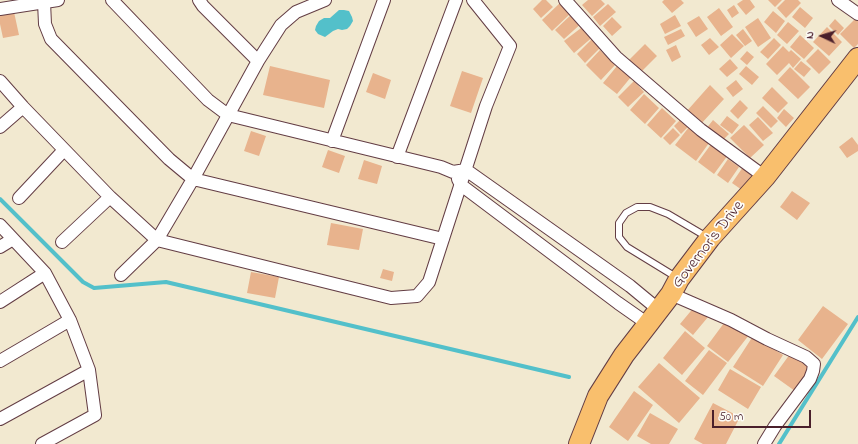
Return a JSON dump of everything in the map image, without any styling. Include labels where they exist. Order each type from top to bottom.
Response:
[{"type":"main road","name":"Governor's Drive","points":[[580,444],[598,396],[624,355],[710,238],[765,177],[858,58]]},
{"type":"street","points":[[0,9],[58,0]]},
{"type":"street","points":[[112,0],[208,100],[228,115],[441,167],[453,172],[466,170],[630,286],[653,317]]},
{"type":"street","points":[[199,0],[203,6],[258,61]]},
{"type":"street","points":[[121,276],[157,240],[193,179],[258,61],[281,25],[296,12],[325,0]]},
{"type":"street","points":[[332,141],[384,0]]},
{"type":"street","points":[[397,157],[456,0]]},
{"type":"street","points":[[0,81],[23,108],[110,197],[157,240],[391,298],[417,296],[429,282],[486,106],[510,46],[472,0]]},
{"type":"street","points":[[566,0],[616,57],[701,130],[765,177]]},
{"type":"street","points":[[838,0],[858,14]]},
{"type":"street","points":[[44,2],[45,24],[51,39],[169,159],[193,179],[443,239]]},
{"type":"street","points":[[0,127],[23,108]]},
{"type":"street","points":[[19,198],[64,150]]},
{"type":"street","points":[[453,172],[461,185],[612,299],[653,317]]},
{"type":"street","points":[[62,242],[110,197]]},
{"type":"street","points":[[0,225],[45,273],[70,320],[89,370],[95,415],[50,442]]},
{"type":"street","points":[[0,247],[13,239]]},
{"type":"street","points":[[0,302],[45,273]]},
{"type":"street","points":[[675,286],[731,320],[806,357],[814,364],[810,379],[774,426],[764,444]]},
{"type":"street","points":[[0,361],[70,320]]},
{"type":"street","points":[[0,419],[89,370]]},
{"type":"lane","points":[[675,286],[626,247],[619,237],[619,223],[626,213],[637,207],[650,206],[668,214],[710,238]]},
{"type":"water","points":[[339,10],[349,11],[353,21],[350,26],[347,29],[338,29],[333,31],[325,37],[318,34],[315,30],[319,21],[324,18],[330,18]]},
{"type":"building","points":[[542,0],[546,0],[553,7],[541,18],[533,9]]},
{"type":"building","points":[[588,0],[601,0],[605,4],[592,16],[582,5]]},
{"type":"building","points":[[664,0],[681,0],[684,3],[672,13],[662,2]]},
{"type":"building","points":[[743,0],[750,0],[755,7],[746,15],[737,4]]},
{"type":"building","points":[[768,0],[782,0],[775,7]]},
{"type":"building","points":[[785,0],[798,0],[801,3],[786,18],[777,8]]},
{"type":"building","points":[[560,3],[570,14],[552,31],[542,20]]},
{"type":"building","points":[[608,4],[616,12],[600,26],[593,17]]},
{"type":"building","points":[[734,5],[739,13],[732,18],[727,10]]},
{"type":"building","points":[[800,7],[813,18],[805,28],[792,17]]},
{"type":"building","points":[[719,8],[733,27],[721,36],[707,17]]},
{"type":"building","points":[[773,11],[785,21],[776,33],[764,22]]},
{"type":"building","points":[[14,12],[19,35],[3,38],[0,15]]},
{"type":"building","points":[[574,12],[583,22],[564,39],[555,30]]},
{"type":"building","points":[[675,15],[681,26],[665,34],[660,24]]},
{"type":"building","points":[[699,16],[708,29],[696,37],[687,23]]},
{"type":"building","points":[[858,16],[858,44],[854,48],[840,34]]},
{"type":"building","points":[[612,17],[622,27],[612,36],[603,26]]},
{"type":"building","points":[[758,18],[771,38],[758,47],[745,27]]},
{"type":"building","points":[[835,19],[844,28],[838,35],[829,26]]},
{"type":"building","points":[[788,22],[799,31],[787,44],[777,35]]},
{"type":"building","points":[[585,25],[595,35],[574,53],[564,41]]},
{"type":"building","points":[[827,27],[842,42],[829,56],[813,42]]},
{"type":"building","points":[[681,29],[685,36],[668,45],[664,37]]},
{"type":"building","points":[[743,29],[752,41],[745,46],[736,35]]},
{"type":"building","points":[[732,34],[744,46],[731,58],[720,45]]},
{"type":"building","points":[[800,35],[814,48],[804,59],[790,47]]},
{"type":"building","points":[[595,36],[604,44],[585,63],[577,54]]},
{"type":"building","points":[[710,38],[719,47],[709,55],[701,45]]},
{"type":"building","points":[[774,38],[781,45],[768,59],[760,52]]},
{"type":"building","points":[[645,44],[657,56],[640,73],[628,61]]},
{"type":"building","points":[[676,45],[681,57],[672,62],[666,50]]},
{"type":"building","points":[[783,46],[789,52],[791,50],[801,59],[793,68],[789,63],[777,75],[766,64]]},
{"type":"building","points":[[818,49],[831,62],[819,74],[806,61]]},
{"type":"building","points":[[600,50],[615,65],[601,80],[586,65]]},
{"type":"building","points":[[747,51],[754,57],[747,65],[740,59]]},
{"type":"building","points":[[730,59],[738,68],[727,77],[719,69]]},
{"type":"building","points":[[801,61],[811,69],[804,77],[794,69]]},
{"type":"building","points":[[270,66],[330,80],[324,108],[263,95]]},
{"type":"building","points":[[617,66],[631,77],[617,94],[603,83]]},
{"type":"building","points":[[746,66],[759,77],[752,85],[739,74]]},
{"type":"building","points":[[790,67],[810,87],[798,99],[778,80]]},
{"type":"building","points":[[462,71],[483,78],[471,113],[450,106]]},
{"type":"building","points":[[373,73],[391,80],[385,99],[366,92]]},
{"type":"building","points":[[736,80],[743,89],[733,97],[726,88]]},
{"type":"building","points":[[634,81],[644,92],[628,107],[618,97]]},
{"type":"building","points":[[710,85],[724,99],[700,125],[686,112]]},
{"type":"building","points":[[772,87],[788,103],[778,113],[762,98]]},
{"type":"building","points":[[644,94],[659,108],[645,124],[630,110]]},
{"type":"building","points":[[740,100],[748,108],[738,119],[730,111]]},
{"type":"building","points":[[763,106],[778,121],[771,128],[756,113]]},
{"type":"building","points":[[662,108],[676,121],[661,138],[647,125]]},
{"type":"building","points":[[784,109],[794,118],[786,127],[777,118]]},
{"type":"building","points":[[727,116],[739,125],[732,134],[720,125]]},
{"type":"building","points":[[758,117],[773,133],[763,141],[749,125]]},
{"type":"building","points":[[681,119],[689,126],[681,134],[674,126]]},
{"type":"building","points":[[713,120],[729,134],[721,142],[706,129]]},
{"type":"building","points":[[744,125],[764,145],[750,158],[730,138]]},
{"type":"building","points":[[689,127],[709,143],[696,161],[675,145]]},
{"type":"building","points":[[673,128],[680,135],[670,145],[663,138]]},
{"type":"building","points":[[251,131],[266,136],[259,156],[244,151]]},
{"type":"building","points":[[852,137],[858,145],[858,151],[847,158],[839,147]]},
{"type":"building","points":[[712,143],[728,155],[714,174],[698,162]]},
{"type":"building","points":[[328,150],[345,156],[339,173],[322,167]]},
{"type":"building","points":[[728,159],[739,167],[728,183],[717,175]]},
{"type":"building","points":[[364,160],[382,166],[377,184],[358,179]]},
{"type":"building","points":[[743,167],[753,174],[742,190],[732,183]]},
{"type":"building","points":[[792,191],[810,203],[797,220],[780,207]]},
{"type":"building","points":[[331,223],[363,229],[359,250],[327,245]]},
{"type":"building","points":[[383,269],[394,272],[392,281],[380,278]]},
{"type":"building","points":[[251,272],[279,277],[275,298],[247,293]]},
{"type":"building","points":[[695,306],[708,317],[693,335],[680,324]]},
{"type":"building","points":[[823,306],[848,324],[822,359],[798,340]]},
{"type":"building","points":[[727,319],[749,335],[728,362],[707,346]]},
{"type":"building","points":[[685,331],[705,348],[682,375],[663,358]]},
{"type":"building","points":[[753,336],[783,355],[763,386],[733,367]]},
{"type":"building","points":[[709,350],[727,363],[703,395],[685,381]]},
{"type":"building","points":[[790,354],[811,369],[795,391],[774,376]]},
{"type":"building","points":[[659,363],[700,398],[679,423],[638,387]]},
{"type":"building","points":[[730,369],[761,387],[748,409],[718,390]]},
{"type":"building","points":[[634,391],[653,405],[628,441],[609,427]]},
{"type":"building","points":[[713,403],[740,417],[726,444],[703,444],[694,439]]},
{"type":"building","points":[[650,413],[678,429],[669,444],[651,444],[637,436]]},
{"type":"waterway","points":[[0,199],[83,282],[94,288],[166,282],[569,377]]},
{"type":"waterway","points":[[779,444],[858,317]]}]
